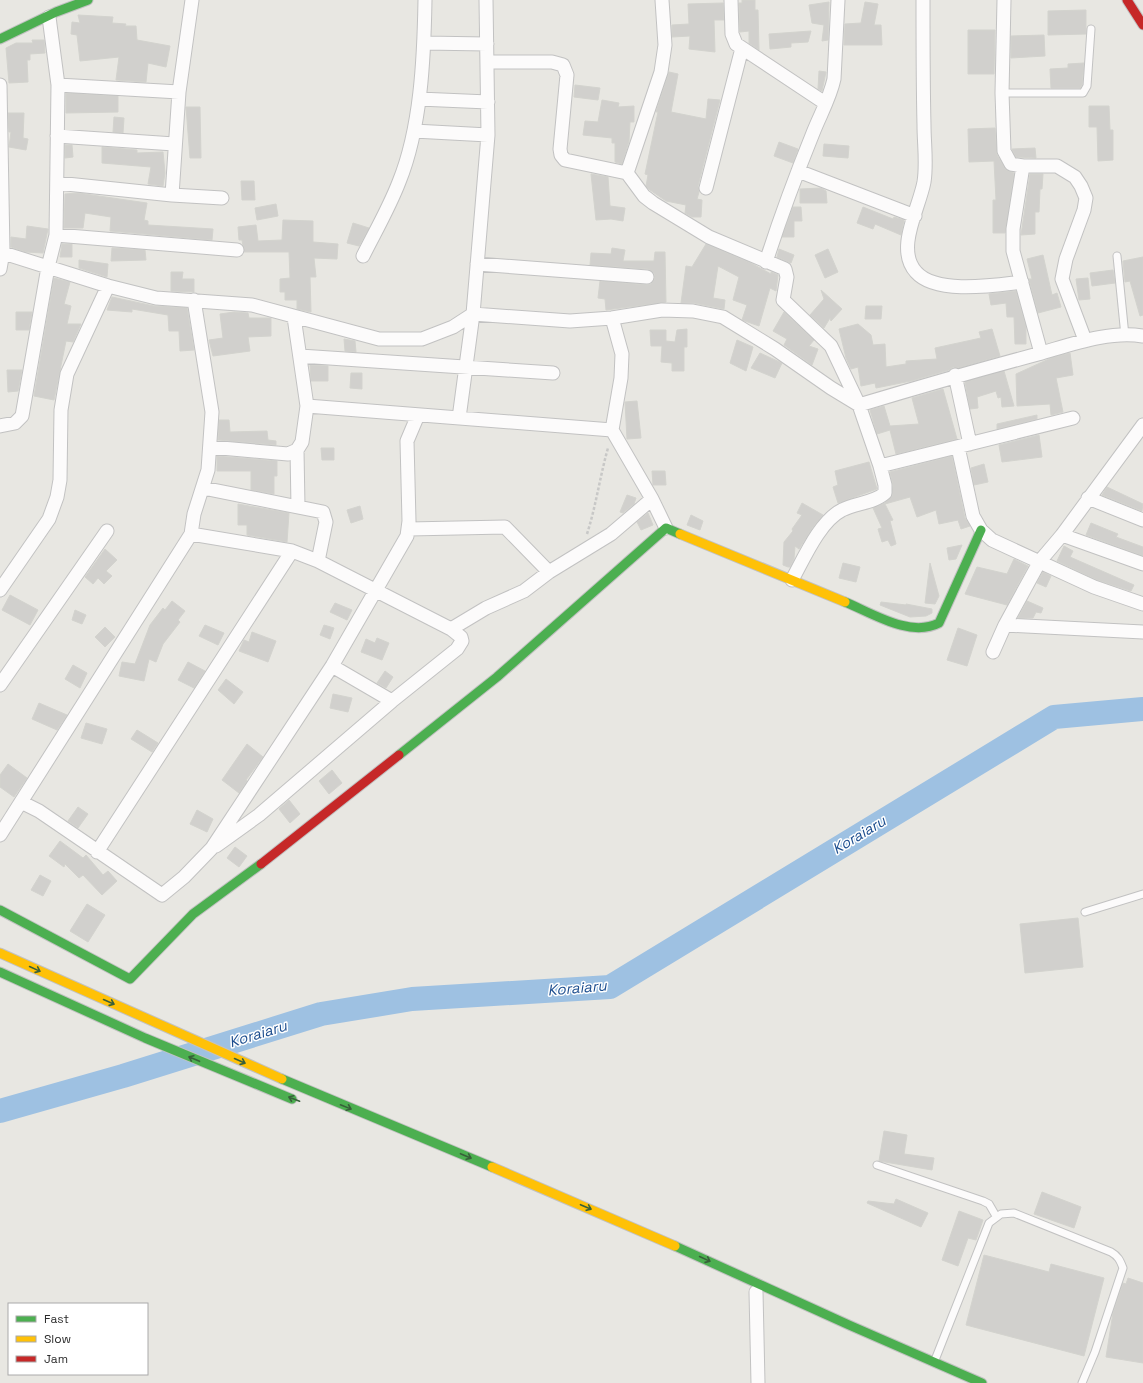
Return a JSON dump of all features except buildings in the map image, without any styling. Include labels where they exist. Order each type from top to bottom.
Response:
[{"type":"main road","points":[[0,39],[53,10],[88,0]]},
{"type":"main road","points":[[1127,0],[1143,25]]},
{"type":"main road","points":[[0,910],[130,979],[193,914],[233,886],[496,677],[666,528],[718,551],[908,628],[932,627],[939,623],[981,530]]},
{"type":"main road","points":[[0,952],[272,1075],[652,1234],[932,1366],[961,1383]]},
{"type":"main road","points":[[0,972],[63,1003],[302,1103]]},
{"type":"main road","points":[[466,1166],[548,1198],[756,1292],[932,1366],[982,1383]]},
{"type":"street","points":[[172,195],[174,144],[179,92],[192,0]]},
{"type":"street","points":[[363,256],[399,182],[414,131],[419,99],[424,43],[425,0]]},
{"type":"street","points":[[459,418],[473,314],[488,135],[486,0]]},
{"type":"street","points":[[627,173],[661,72],[664,45],[662,0]]},
{"type":"street","points":[[730,0],[732,34],[736,44],[825,103]]},
{"type":"street","points":[[766,262],[781,214],[831,91],[834,79],[838,0]]},
{"type":"street","points":[[923,0],[926,164],[920,200],[910,234],[907,254],[911,265],[921,276],[938,283],[980,287],[1022,282]]},
{"type":"street","points":[[1004,0],[1002,92],[1004,151],[1011,164],[1023,166],[1056,166],[1067,171],[1081,186],[1086,198],[1084,210],[1066,259],[1062,279],[1085,340]]},
{"type":"street","points":[[0,426],[15,423],[22,416],[48,267],[56,235],[58,85],[53,10]]},
{"type":"street","points":[[424,43],[487,44]]},
{"type":"street","points":[[706,188],[742,48]]},
{"type":"street","points":[[488,62],[552,62],[563,65],[567,75],[560,149],[561,156],[565,160],[571,162],[619,170],[627,173],[644,196],[653,203],[709,236],[785,269],[787,277],[783,300],[831,346],[859,405],[880,466],[885,486],[885,493],[844,509],[833,517],[819,534],[792,580]]},
{"type":"street","points":[[0,85],[0,268]]},
{"type":"street","points":[[58,85],[179,92]]},
{"type":"street","points":[[419,99],[488,102]]},
{"type":"street","points":[[414,131],[488,135]]},
{"type":"street","points":[[57,136],[174,144]]},
{"type":"street","points":[[1023,166],[1013,230],[1013,251],[1041,353]]},
{"type":"street","points":[[798,171],[915,216]]},
{"type":"street","points":[[57,182],[172,195],[222,198]]},
{"type":"street","points":[[56,235],[237,250]]},
{"type":"street","points":[[1,252],[108,286],[156,298],[252,305],[380,339],[422,339],[453,327],[473,314],[570,321],[612,318],[662,310],[693,311],[722,317],[775,349],[831,388],[859,405],[955,375],[1085,340],[1125,336],[1143,336]]},
{"type":"street","points":[[478,264],[647,277]]},
{"type":"street","points":[[0,590],[49,519],[57,497],[60,480],[61,410],[67,374],[108,286]]},
{"type":"street","points":[[0,835],[191,534],[194,514],[208,470],[212,412],[194,300]]},
{"type":"street","points":[[294,317],[307,406],[302,442],[297,450],[298,507]]},
{"type":"street","points":[[612,318],[622,354],[621,378],[612,430],[652,499],[666,528]]},
{"type":"street","points":[[300,356],[553,373]]},
{"type":"street","points":[[955,375],[973,516],[981,530],[992,540],[1094,587],[1143,604]]},
{"type":"street","points":[[307,406],[612,430]]},
{"type":"street","points":[[21,802],[39,811],[162,895],[184,877],[212,848],[332,666],[407,536],[409,529],[407,441],[418,415]]},
{"type":"street","points":[[880,466],[1073,418]]},
{"type":"street","points":[[993,652],[1005,625],[1040,561],[1062,535],[1143,425]]},
{"type":"street","points":[[210,447],[288,454],[297,450]]},
{"type":"street","points":[[202,488],[321,511],[326,517],[318,561]]},
{"type":"street","points":[[1088,498],[1143,520]]},
{"type":"street","points":[[451,629],[486,608],[524,591],[549,572],[581,554],[611,534],[652,499]]},
{"type":"street","points":[[409,529],[505,527],[549,572]]},
{"type":"street","points":[[0,685],[107,531]]},
{"type":"street","points":[[191,534],[292,551],[318,561],[451,629],[461,637],[462,641],[457,649],[392,701],[259,815],[212,848]]},
{"type":"street","points":[[1062,535],[1143,564]]},
{"type":"street","points":[[98,852],[292,551]]},
{"type":"street","points":[[1005,625],[1143,632]]},
{"type":"street","points":[[332,666],[392,701]]},
{"type":"street","points":[[756,1292],[758,1383]]},
{"type":"lane","points":[[1002,92],[1083,94],[1087,86],[1091,29]]},
{"type":"lane","points":[[1117,256],[1125,336]]},
{"type":"lane","points":[[1084,912],[1143,894]]},
{"type":"lane","points":[[877,1165],[983,1201],[989,1204],[996,1216]]},
{"type":"lane","points":[[932,1366],[989,1223],[996,1216],[1007,1213],[1022,1215],[1111,1252],[1118,1256],[1121,1262],[1123,1268],[1095,1352],[1082,1383]]},
{"type":"path","points":[[581,554],[595,508],[600,476],[612,430]]},
{"type":"waterway","name":"Koraiaru","points":[[0,1111],[123,1076],[321,1014],[412,999],[610,987],[1054,717],[1143,709]]},
{"type":"traffic: fast","points":[[0,39],[56,12],[88,0]]},
{"type":"traffic: fast","points":[[399,755],[497,677],[666,528],[680,534]]},
{"type":"traffic: fast","points":[[845,602],[904,626],[916,628],[928,627],[939,623],[981,530]]},
{"type":"traffic: fast","points":[[0,910],[130,979],[193,914],[261,864]]},
{"type":"traffic: fast","points":[[0,972],[145,1038],[292,1099]]},
{"type":"traffic: fast","points":[[282,1079],[492,1167]]},
{"type":"traffic: fast","points":[[675,1246],[849,1325],[982,1383]]},
{"type":"traffic: slow","points":[[680,534],[845,602]]},
{"type":"traffic: slow","points":[[0,953],[282,1079]]},
{"type":"traffic: slow","points":[[492,1167],[675,1246]]},
{"type":"traffic: jam","points":[[1127,0],[1143,25]]},
{"type":"traffic: jam","points":[[261,864],[399,755]]}]
